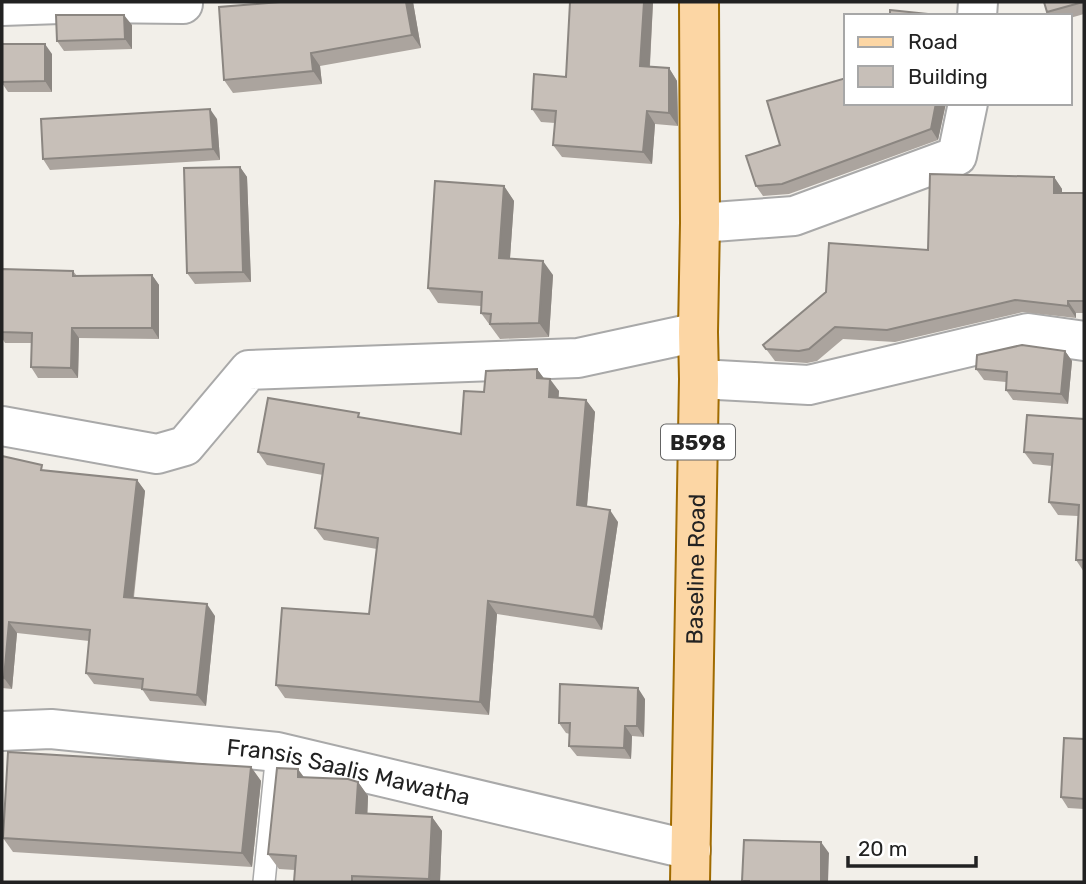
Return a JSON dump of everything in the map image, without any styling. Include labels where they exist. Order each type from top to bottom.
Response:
[{"type":"main road","name":"Baseline Road","points":[[690,866],[699,379],[699,2]]},
{"type":"street","points":[[2,6],[183,4]]},
{"type":"street","points":[[700,223],[794,216],[957,156],[968,105]]},
{"type":"street","points":[[2,426],[157,454],[185,446],[249,370],[578,358],[698,331]]},
{"type":"street","points":[[699,379],[809,385],[1028,333],[1084,341]]},
{"type":"street","name":"Fransis Saalis Mawatha","points":[[2,731],[51,729],[277,752],[690,866]]},
{"type":"lane","points":[[264,882],[277,752]]},
{"type":"building","points":[[280,2],[406,2],[412,35],[311,53],[313,71],[224,80],[219,7]]},
{"type":"building","points":[[570,2],[644,2],[640,66],[669,68],[669,113],[647,111],[643,152],[553,145],[556,111],[532,109],[534,74],[566,77]]},
{"type":"building","points":[[1044,2],[1083,2],[1047,12]]},
{"type":"building","points":[[890,10],[928,14],[890,14]]},
{"type":"building","points":[[56,15],[124,15],[125,39],[57,41]]},
{"type":"building","points":[[2,44],[45,44],[45,81],[2,82]]},
{"type":"building","points":[[844,79],[844,105],[936,105],[931,129],[782,184],[756,186],[746,156],[780,145],[767,101]]},
{"type":"building","points":[[210,109],[213,149],[43,159],[41,119]]},
{"type":"building","points":[[240,167],[243,272],[187,273],[184,168]]},
{"type":"building","points":[[930,174],[1054,177],[1054,193],[1084,193],[1084,301],[1068,301],[1068,306],[1015,300],[887,330],[835,327],[809,349],[766,349],[763,345],[826,292],[829,243],[928,250]]},
{"type":"building","points":[[435,181],[504,186],[499,258],[543,261],[539,323],[490,324],[491,314],[481,313],[482,292],[428,288]]},
{"type":"building","points":[[2,269],[73,271],[73,276],[152,275],[152,328],[72,328],[71,368],[31,367],[32,333],[2,332]]},
{"type":"building","points":[[1022,345],[1065,351],[1061,394],[1006,390],[1007,372],[976,369],[977,355]]},
{"type":"building","points":[[537,369],[537,378],[550,379],[549,397],[586,400],[577,505],[610,510],[594,617],[488,601],[480,702],[276,685],[282,608],[369,614],[378,538],[315,528],[324,464],[258,452],[268,398],[359,413],[358,417],[461,434],[464,391],[484,392],[486,371]]},
{"type":"building","points":[[1027,415],[1084,419],[1084,560],[1076,560],[1079,505],[1049,502],[1053,454],[1024,452]]},
{"type":"building","points":[[2,456],[42,465],[41,470],[137,480],[124,597],[207,604],[197,695],[142,689],[143,679],[86,673],[90,630],[9,622],[4,678],[2,677]]},
{"type":"building","points":[[560,684],[638,688],[637,726],[625,726],[624,748],[569,746],[570,723],[559,723]]},
{"type":"building","points":[[1064,738],[1084,739],[1084,799],[1061,797]]},
{"type":"building","points":[[8,752],[251,767],[242,853],[3,838]]},
{"type":"building","points":[[277,768],[298,769],[298,777],[348,779],[358,782],[356,813],[432,817],[429,879],[352,876],[352,882],[294,882],[296,856],[268,854]]},
{"type":"building","points":[[744,840],[821,842],[821,882],[742,881]]}]
